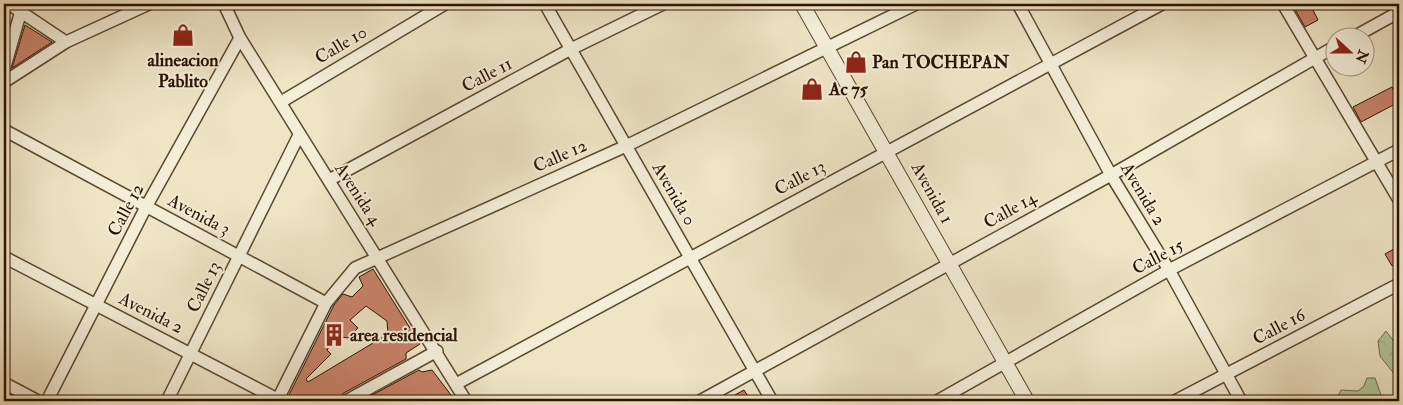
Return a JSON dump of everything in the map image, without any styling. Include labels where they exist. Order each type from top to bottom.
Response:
[{"type":"street","points":[[9,4],[22,7],[66,42]]},
{"type":"street","points":[[4,82],[66,42],[149,4]]},
{"type":"street","name":"Avenida 4","points":[[224,4],[240,38],[437,351],[466,401]]},
{"type":"street","name":"Calle 10","points":[[281,102],[445,4]]},
{"type":"street","name":"Avenida 0","points":[[545,4],[772,401]]},
{"type":"street","name":"Calle 11","points":[[329,180],[571,50],[663,4]]},
{"type":"street","name":"Avenida 1","points":[[802,4],[1027,401]]},
{"type":"street","name":"Calle 12","points":[[280,400],[326,303],[348,273],[626,146],[826,46],[916,4]]},
{"type":"street","name":"Avenida 2","points":[[1018,4],[1111,175],[1169,270],[1241,401]]},
{"type":"street","name":"Calle 13","points":[[456,384],[1049,63],[1162,4]]},
{"type":"street","points":[[1283,4],[1399,200]]},
{"type":"street","points":[[4,70],[22,7]]},
{"type":"street","points":[[1370,28],[1399,12]]},
{"type":"street","name":"Calle 12","points":[[47,401],[146,207],[240,38]]},
{"type":"street","name":"Calle 14","points":[[700,401],[1111,175],[1326,51]]},
{"type":"street","name":"Avenida 3","points":[[4,130],[326,303]]},
{"type":"street","name":"Calle 13","points":[[167,401],[299,134]]},
{"type":"street","name":"Calle 15","points":[[937,401],[1169,270],[1378,163],[1399,150]]},
{"type":"street","name":"Avenida 2","points":[[4,257],[280,400]]},
{"type":"street","name":"Calle 16","points":[[1175,401],[1399,284]]},
{"type":"street","points":[[346,401],[437,351]]},
{"type":"street","points":[[4,383],[38,401]]},
{"type":"green space","points":[[1386,331],[1399,348],[1399,380],[1380,356],[1378,341]]},
{"type":"green space","points":[[1367,378],[1375,378],[1381,395],[1377,401],[1336,401],[1341,390],[1358,391],[1364,386]]},
{"type":"building","points":[[1292,4],[1310,4],[1318,20],[1305,27]]},
{"type":"building","points":[[25,25],[52,42],[12,68]]},
{"type":"building","points":[[1392,87],[1399,102],[1361,122],[1353,107]]},
{"type":"building","points":[[1399,246],[1399,262],[1392,266],[1385,254]]},
{"type":"building","name":"area residencial","points":[[373,269],[420,344],[406,353],[406,359],[342,394],[339,401],[299,401],[289,395],[334,305],[343,294],[352,297],[363,286],[359,277]],"holes":[[[366,306],[387,321],[388,334],[308,382],[306,379],[331,354],[327,350],[336,336],[348,338],[358,328],[350,320]]]},
{"type":"building","points":[[419,370],[422,372],[432,370],[451,395],[440,401],[361,401]]},
{"type":"building","points":[[744,390],[751,401],[724,401]]},
{"type":"place","name":"alineacion Pablito","points":[[183,35]]},
{"type":"place","name":"Pan TOCHEPAN","points":[[856,62]]},
{"type":"place","name":"Ac 75","points":[[812,89]]},
{"type":"place","name":"area residencial","points":[[334,335]]}]
